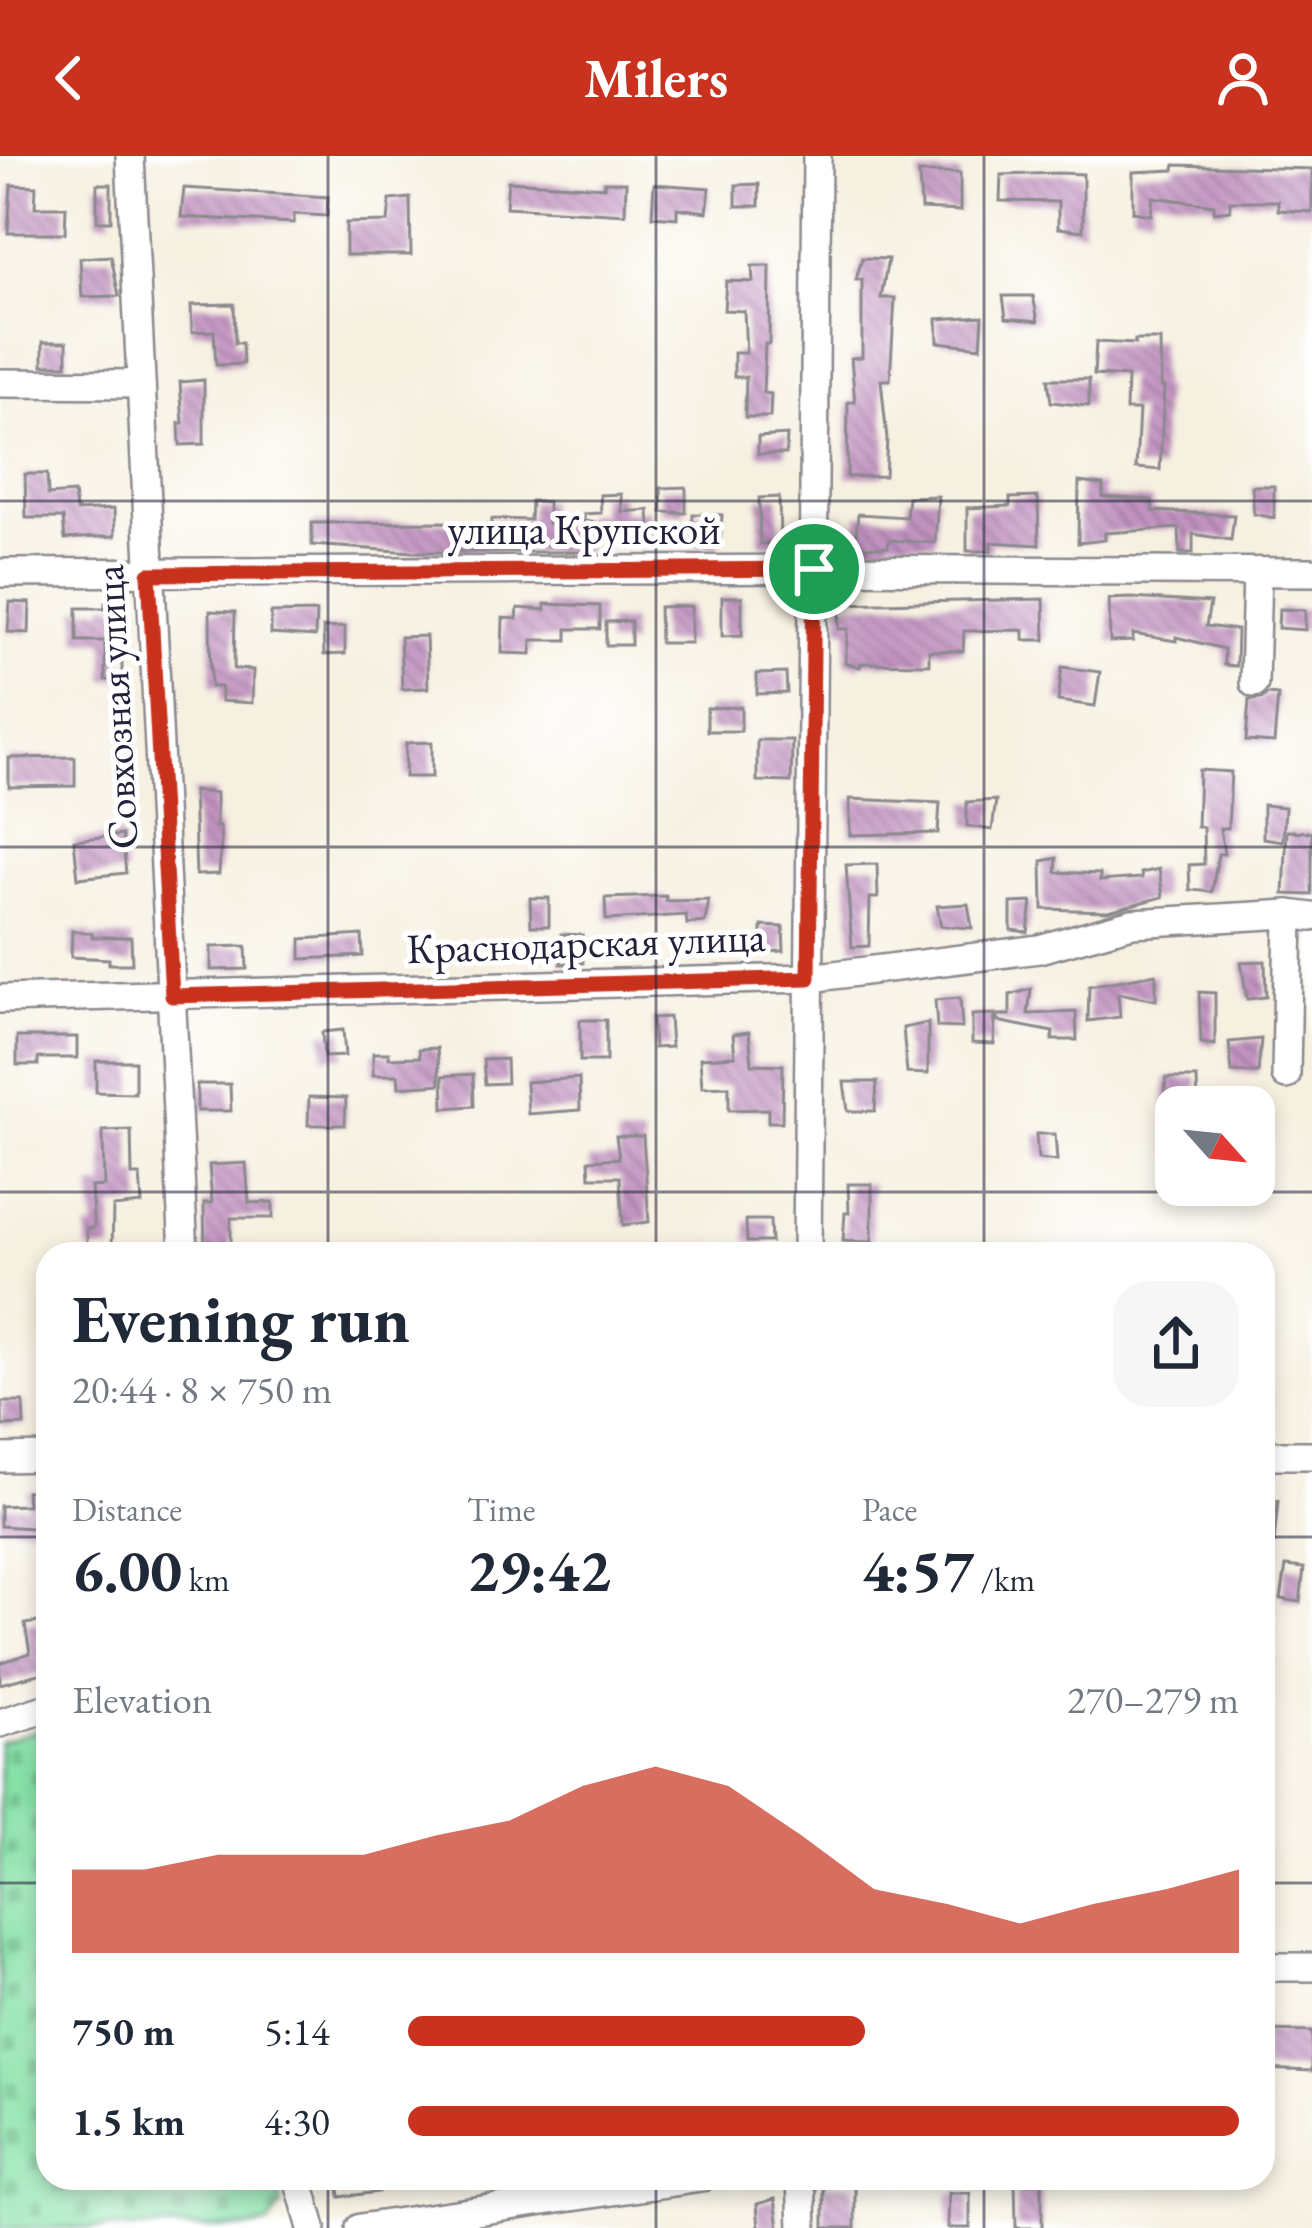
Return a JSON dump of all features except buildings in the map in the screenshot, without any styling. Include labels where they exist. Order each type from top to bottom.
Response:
[{"type":"street","name":"Совхозная улица","points":[[130,156],[183,1242]]},
{"type":"street","points":[[807,1242],[818,156]]},
{"type":"street","points":[[0,383],[141,384]]},
{"type":"street","points":[[1254,683],[1258,572]]},
{"type":"street","name":"улица Крупской","points":[[0,573],[1312,572]]},
{"type":"street","points":[[1286,1076],[1300,915]]},
{"type":"street","name":"Краснодарская улица","points":[[0,999],[809,978],[1039,949],[1132,923],[1300,915]]},
{"type":"street","points":[[1275,1455],[1312,1455]]},
{"type":"street","points":[[0,1458],[36,1457]]},
{"type":"street","points":[[0,1724],[36,1712]]},
{"type":"street","points":[[1275,1966],[1312,1967]]},
{"type":"street","points":[[301,2190],[312,2228]]},
{"type":"street","points":[[360,2228],[561,2214],[654,2190]]},
{"type":"street","points":[[801,2190],[803,2228]]},
{"type":"green space","points":[[36,1730],[36,2190],[278,2190],[282,2205],[269,2224],[244,2228],[0,2228],[0,1742]]},
{"type":"route","points":[[814,569],[809,978],[172,996],[149,574],[814,569]]}]
